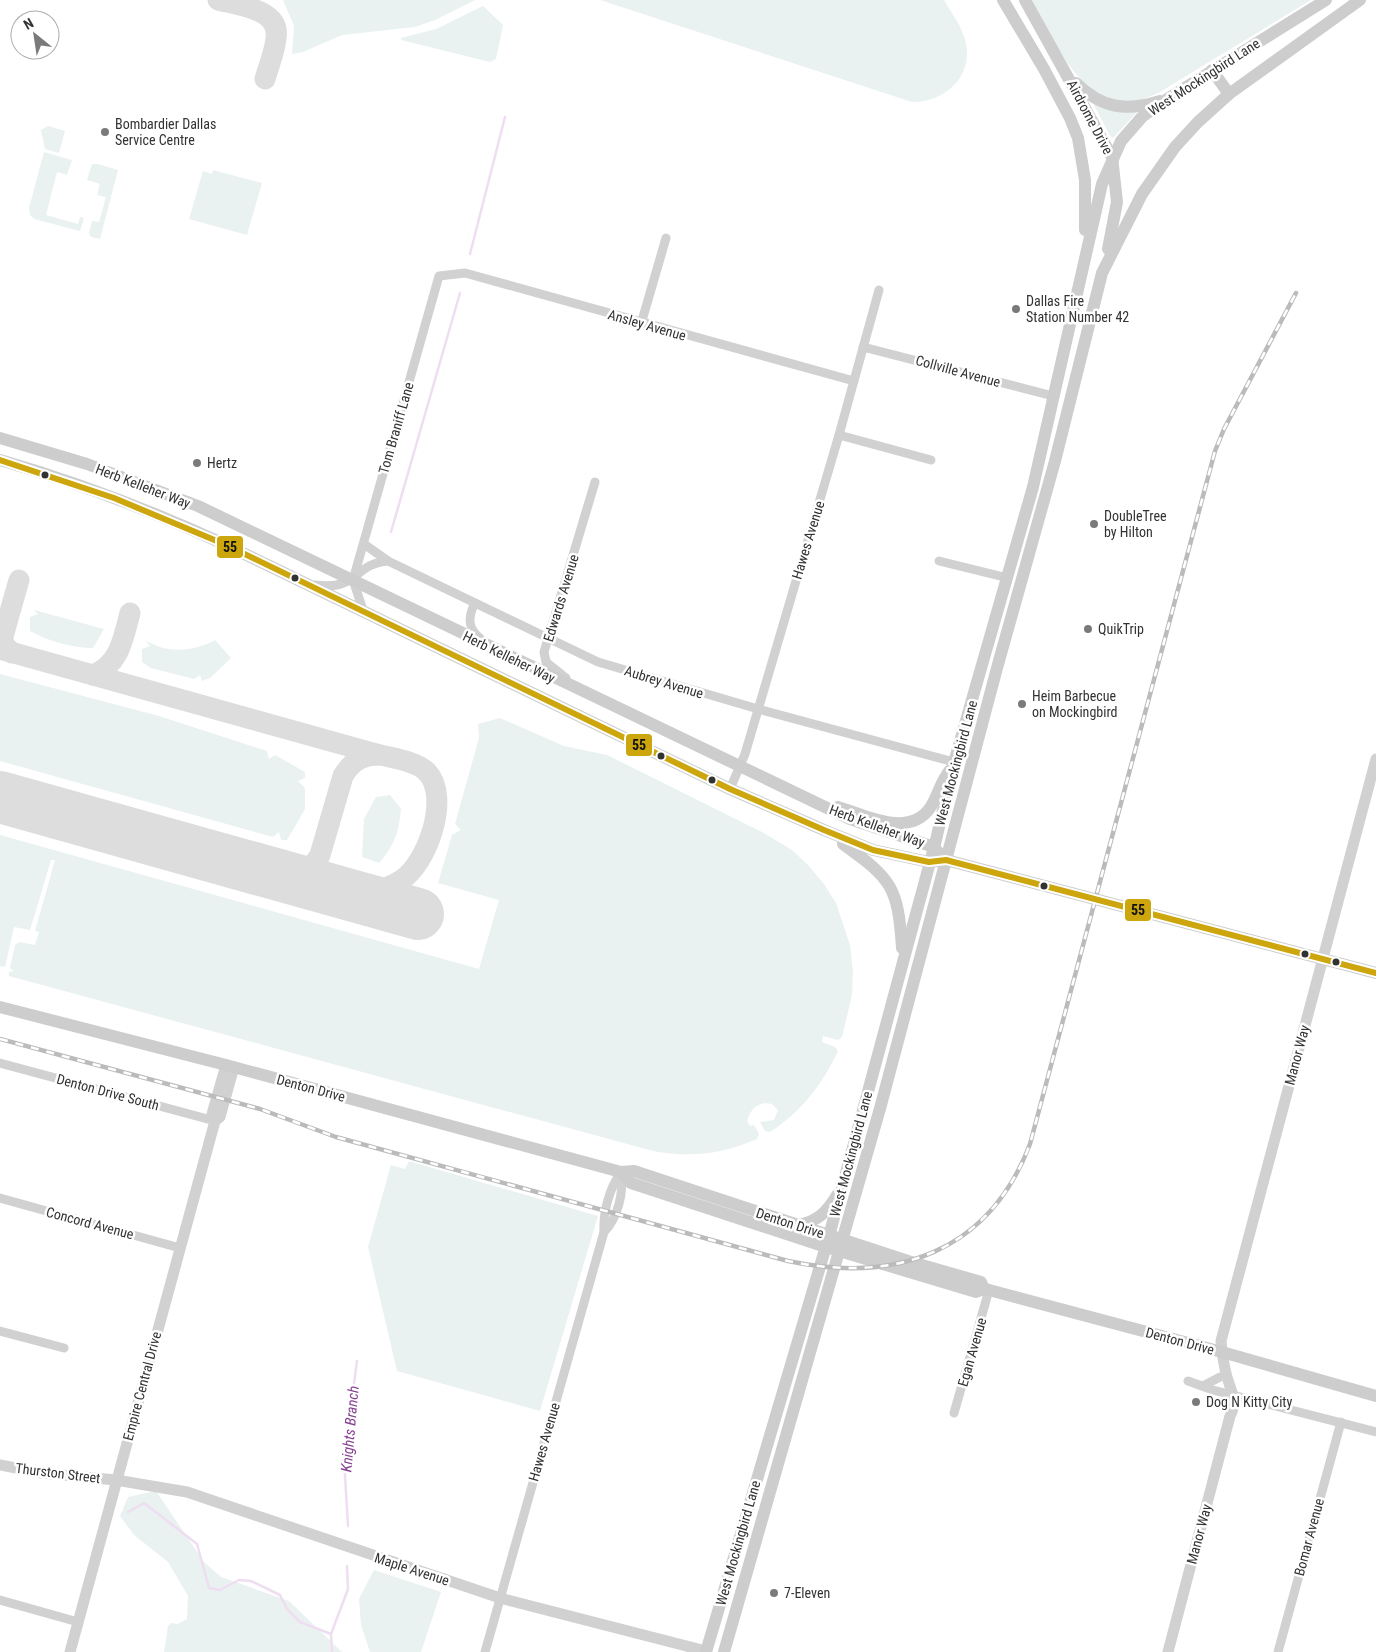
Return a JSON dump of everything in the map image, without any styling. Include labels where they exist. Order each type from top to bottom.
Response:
[{"type":"main road","name":"Airdrome Drive","points":[[1003,0],[1044,69],[1070,118],[1078,138],[1085,180],[1084,252]]},
{"type":"main road","name":"Airdrome Drive","points":[[1025,0],[1112,157],[1117,202],[1102,273]]},
{"type":"main road","name":"West Mockingbird Lane","points":[[707,1652],[843,1184],[902,958],[934,847],[954,764],[984,664],[1055,462],[1102,273],[1142,194],[1175,147],[1198,122],[1229,94],[1360,0]]},
{"type":"main road","name":"West Mockingbird Lane","points":[[724,1652],[881,1105],[997,668],[1084,252],[1102,184],[1112,157],[1129,129],[1167,99],[1322,2]]},
{"type":"main road","points":[[1212,70],[1229,94]]},
{"type":"main road","points":[[1068,75],[1087,93],[1109,106],[1132,107],[1167,99]]},
{"type":"main road","points":[[1073,306],[1093,312]]},
{"type":"main road","name":"Herb Kelleher Way","points":[[0,438],[87,464],[168,494],[353,580],[739,768],[872,828],[934,847],[946,860]]},
{"type":"main road","points":[[1040,457],[1055,462]]},
{"type":"main road","name":"Herb Kelleher Way","points":[[0,460],[78,485],[159,515],[312,585],[730,789],[824,830],[873,850],[929,862],[946,860]]},
{"type":"main road","points":[[984,664],[997,668]]},
{"type":"main road","points":[[820,805],[830,805],[884,822],[897,824],[907,822],[922,816],[930,808],[943,778],[954,764]]},
{"type":"main road","points":[[824,830],[878,870],[888,882],[898,908],[902,958]]},
{"type":"main road","points":[[946,860],[1376,973]]},
{"type":"main road","name":"Denton Drive","points":[[0,1007],[230,1066],[621,1172],[634,1171],[798,1225],[827,1241]]},
{"type":"main road","points":[[865,1100],[881,1105]]},
{"type":"main road","name":"Denton Drive","points":[[621,1172],[631,1182],[842,1245],[976,1292],[986,1290],[1222,1352],[1376,1396]]},
{"type":"main road","points":[[798,1225],[813,1222],[819,1218],[834,1200],[843,1184]]},
{"type":"main road","points":[[786,1380],[801,1384]]},
{"type":"main road","points":[[744,1524],[760,1529]]},
{"type":"street","points":[[641,324],[666,238]]},
{"type":"street","name":"Ansley Avenue","points":[[440,276],[464,273],[641,324],[854,381]]},
{"type":"street","name":"Tom Braniff Lane","points":[[353,580],[440,276]]},
{"type":"street","name":"Hawes Avenue","points":[[730,789],[739,768],[758,709],[840,435],[879,290]]},
{"type":"street","name":"Collville Avenue","points":[[863,347],[1053,396]]},
{"type":"street","points":[[840,435],[931,460]]},
{"type":"street","name":"Edwards Avenue","points":[[588,695],[546,662],[544,652],[550,639],[595,482]]},
{"type":"street","name":"Aubrey Avenue","points":[[364,544],[388,561],[598,662],[954,764]]},
{"type":"street","points":[[312,585],[331,587],[353,580],[370,564],[388,561]]},
{"type":"street","points":[[939,562],[1014,580]]},
{"type":"street","points":[[353,580],[362,610]]},
{"type":"street","points":[[475,603],[470,611],[469,625],[474,634],[495,650]]},
{"type":"street","name":"Manor Way","points":[[1168,1652],[1230,1416],[1227,1376],[1221,1341],[1376,759]]},
{"type":"street","name":"Denton Drive South","points":[[0,1063],[215,1121]]},
{"type":"street","name":"Empire Central Drive","points":[[70,1652],[215,1121],[220,1117],[230,1066]]},
{"type":"street","name":"Hawes Avenue","points":[[485,1652],[604,1232],[604,1222],[612,1184],[621,1172]]},
{"type":"street","name":"Concord Avenue","points":[[0,1198],[180,1248]]},
{"type":"street","name":"Egan Avenue","points":[[954,1413],[986,1290]]},
{"type":"street","points":[[0,1331],[64,1348]]},
{"type":"street","name":"Manor Way","points":[[1222,1352],[1218,1358],[1220,1377],[1229,1394]]},
{"type":"street","points":[[1203,1386],[1220,1377]]},
{"type":"street","points":[[1188,1381],[1229,1394],[1376,1432]]},
{"type":"street","name":"Bomar Avenue","points":[[1278,1652],[1341,1422]]},
{"type":"street","name":"Thurston Street","points":[[0,1465],[41,1473],[116,1480]]},
{"type":"street","name":"Maple Avenue","points":[[116,1480],[164,1487],[217,1501],[366,1554],[500,1598],[707,1652]]},
{"type":"street","points":[[0,1600],[78,1622]]},
{"type":"shaded area","points":[[283,0],[475,0],[435,20],[415,27],[342,35],[303,52],[292,54],[294,26]]},
{"type":"shaded area","points":[[600,0],[944,0],[963,34],[967,48],[966,61],[963,72],[957,82],[948,91],[925,101],[912,102]]},
{"type":"shaded area","points":[[1032,0],[1311,0],[1160,92],[1138,100],[1118,100],[1100,94],[1085,83],[1072,69],[1060,52]]},
{"type":"shaded area","points":[[483,6],[503,25],[496,59],[490,62],[401,40],[401,38],[436,29]]},
{"type":"shaded area","points":[[1093,103],[1137,112],[1113,138],[1110,136]]},
{"type":"shaded area","points":[[48,126],[65,131],[59,153],[45,149],[41,130]]},
{"type":"shaded area","points":[[44,152],[72,160],[67,175],[57,172],[46,215],[78,224],[80,217],[84,218],[80,231],[34,219],[30,215],[29,208]]},
{"type":"shaded area","points":[[92,164],[118,170],[100,239],[91,237],[89,233],[92,221],[99,222],[106,197],[97,195],[100,184],[87,180]]},
{"type":"shaded area","points":[[213,170],[262,183],[247,235],[189,219],[203,171],[212,174]]},
{"type":"shaded area","points":[[34,610],[104,629],[93,648],[60,643],[30,631],[30,617],[38,614]]},
{"type":"shaded area","points":[[145,640],[162,648],[180,650],[198,647],[215,640],[231,658],[210,678],[202,681],[200,675],[194,679],[151,668],[142,662],[142,649],[150,646]]},
{"type":"shaded area","points":[[0,674],[159,716],[267,751],[269,759],[275,755],[305,772],[305,778],[298,781],[305,788],[305,809],[287,840],[281,840],[279,832],[273,837],[0,761]]},
{"type":"shaded area","points":[[500,718],[564,746],[607,755],[764,833],[792,850],[824,884],[836,903],[850,945],[853,971],[852,995],[842,1037],[838,1040],[823,1036],[822,1042],[835,1047],[838,1051],[825,1075],[801,1107],[770,1132],[765,1131],[760,1122],[774,1120],[778,1110],[772,1104],[767,1103],[756,1106],[747,1121],[750,1126],[754,1125],[759,1134],[757,1139],[732,1148],[706,1153],[680,1154],[653,1151],[9,976],[9,972],[14,971],[10,968],[15,945],[19,942],[35,945],[39,932],[35,931],[55,860],[51,860],[30,930],[14,927],[5,967],[0,966],[0,835],[479,969],[499,900],[438,883],[452,835],[461,830],[455,824],[479,738],[478,724]]},
{"type":"shaded area","points":[[390,795],[401,809],[400,817],[392,845],[379,863],[362,857],[364,819],[376,797]]},
{"type":"shaded area","points":[[409,1161],[598,1216],[540,1411],[397,1371],[368,1247],[391,1165],[405,1169]]},
{"type":"shaded area","points":[[156,1491],[204,1562],[221,1577],[289,1601],[342,1652],[164,1652],[168,1626],[171,1623],[178,1624],[187,1619],[188,1596],[168,1562],[134,1535],[120,1516],[128,1497]]},
{"type":"shaded area","points":[[374,1570],[441,1592],[421,1652],[370,1652],[361,1625],[359,1599]]},
{"type":"waterway","points":[[470,254],[505,117]]},
{"type":"waterway","points":[[391,532],[460,293]]},
{"type":"waterway","name":"Knights Branch","points":[[348,1526],[344,1459],[357,1361]]},
{"type":"waterway","points":[[128,1512],[144,1503],[197,1544],[209,1588],[220,1590],[239,1580],[251,1581],[280,1595],[287,1609],[300,1622],[331,1634]]},
{"type":"waterway","name":"Knights Branch","points":[[332,1652],[331,1634],[348,1589],[347,1566]]},
{"type":"taxiway","points":[[218,0],[256,10],[272,21],[276,28],[276,38],[265,79]]},
{"type":"taxiway","points":[[12,653],[2,640],[19,580]]},
{"type":"taxiway","points":[[93,675],[102,670],[115,657],[119,650],[130,613]]},
{"type":"taxiway","points":[[0,649],[402,760],[422,768],[434,783],[437,797],[433,830],[419,861],[410,873],[388,887],[362,894],[349,895]]},
{"type":"taxiway","points":[[274,874],[295,874],[306,870],[316,861],[320,855],[343,776],[350,766],[358,760],[368,756],[380,755]]},
{"type":"runway","points":[[0,797],[418,914]]},
{"type":"railway","points":[[0,1039],[260,1109],[336,1137],[788,1261],[828,1267],[866,1268],[902,1263],[935,1252],[964,1235],[990,1211],[1012,1181],[1030,1144],[1215,451],[1224,429],[1296,293]]},
{"type":"transit line","name":"55","points":[[0,460],[114,498],[224,544],[730,789],[873,850],[929,862],[946,860],[1376,973]]},
{"type":"place","name":"Bombardier Dallas Service Centre","points":[[105,132]]},
{"type":"place","name":"Dallas Fire Station Number 42","points":[[1016,309]]},
{"type":"place","name":"Hertz","points":[[197,463]]},
{"type":"place","name":"DoubleTree by Hilton","points":[[1094,524]]},
{"type":"place","name":"QuikTrip","points":[[1088,629]]},
{"type":"place","name":"Heim Barbecue on Mockingbird","points":[[1022,704]]},
{"type":"place","name":"Dog N Kitty City","points":[[1196,1402]]},
{"type":"place","name":"7-Eleven","points":[[774,1593]]}]
